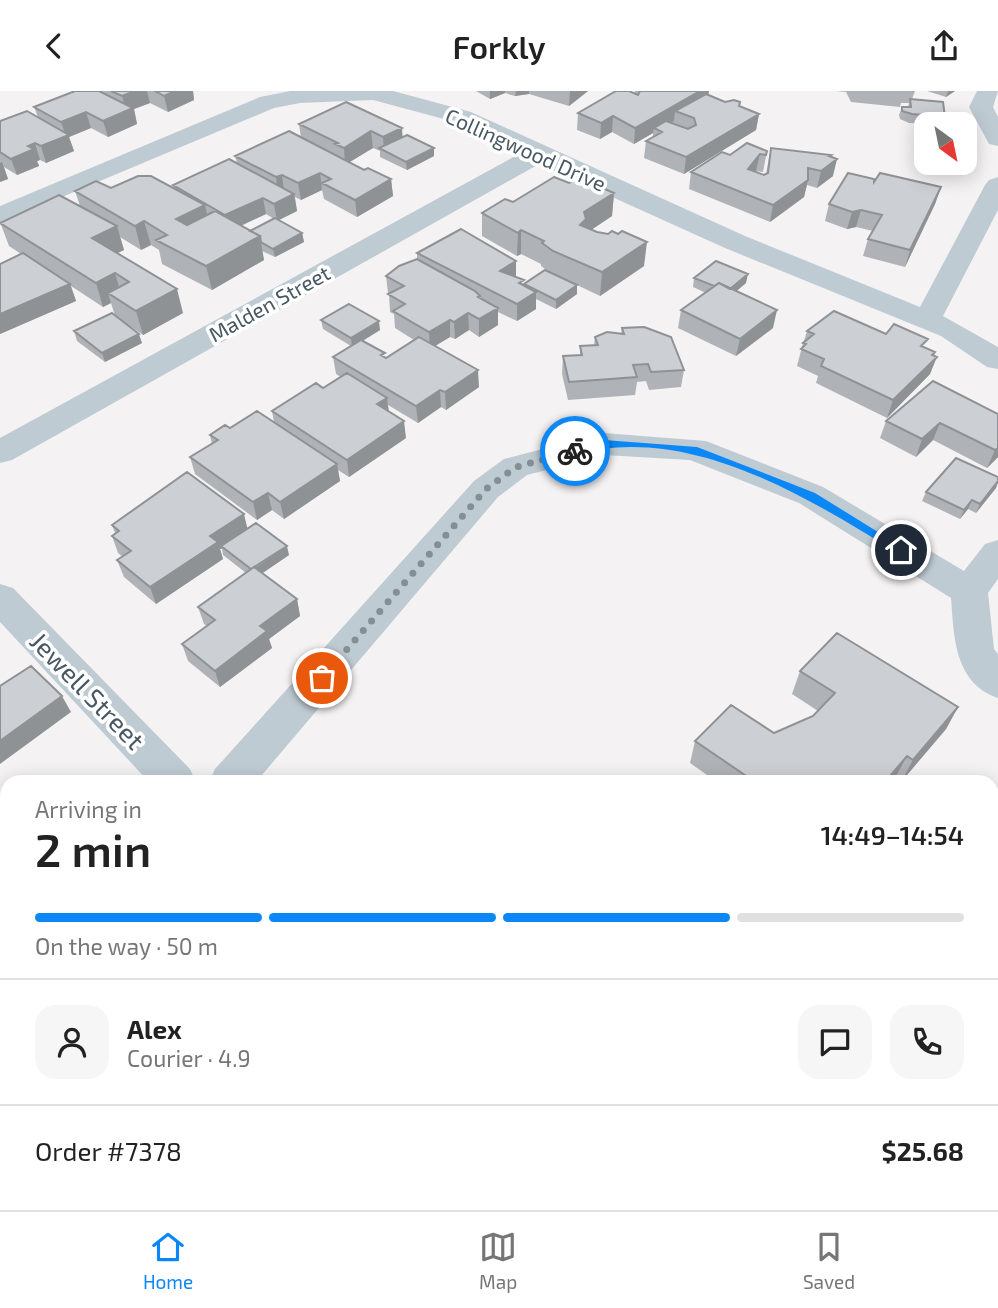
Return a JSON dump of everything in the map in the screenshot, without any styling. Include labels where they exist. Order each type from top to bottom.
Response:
[{"type":"street","points":[[988,91],[981,107],[998,139]]},
{"type":"street","name":"Collingwood Drive","points":[[0,215],[268,102],[300,96],[374,93],[463,117],[538,154],[735,242],[951,330],[998,360]]},
{"type":"street","name":"Malden Street","points":[[0,452],[538,154]]},
{"type":"street","points":[[927,320],[998,185]]},
{"type":"street","points":[[236,775],[486,489],[516,467],[604,444],[694,449],[811,495],[969,591]]},
{"type":"street","points":[[998,553],[969,591],[975,654],[998,682]]},
{"type":"street","name":"Jewell Street","points":[[0,598],[169,775]]},
{"type":"building","points":[[75,91],[99,91],[133,108],[103,121],[86,112],[61,122],[34,107]]},
{"type":"building","points":[[111,91],[135,91],[122,96]]},
{"type":"building","points":[[155,91],[175,91],[164,96]]},
{"type":"building","points":[[616,91],[629,91],[638,95],[640,91],[700,91],[635,128],[613,116],[601,123],[578,113]]},
{"type":"building","points":[[706,94],[725,102],[740,102],[739,106],[759,114],[686,157],[646,141],[662,132],[654,128],[666,121],[688,129],[696,125],[694,118],[675,111]]},
{"type":"building","points":[[910,99],[943,102],[944,112],[914,112],[914,114],[902,111],[902,107],[911,107]]},
{"type":"building","points":[[346,102],[402,128],[383,137],[371,131],[344,148],[299,124]]},
{"type":"building","points":[[27,111],[69,135],[41,146],[35,143],[28,146],[34,149],[11,159],[0,152],[0,121]]},
{"type":"building","points":[[289,131],[364,170],[368,168],[391,179],[355,200],[322,183],[331,179],[320,173],[298,183],[282,175],[276,177],[235,156]]},
{"type":"building","points":[[407,135],[434,148],[406,162],[379,148]]},
{"type":"building","points":[[747,143],[767,151],[766,155],[760,154],[748,169],[764,175],[768,173],[771,148],[831,155],[829,156],[837,159],[821,171],[808,168],[808,180],[773,205],[691,172],[722,152],[730,155]]},
{"type":"building","points":[[229,159],[294,194],[274,204],[263,198],[225,215],[173,185]]},
{"type":"building","points":[[848,173],[874,179],[874,182],[880,173],[941,187],[910,250],[868,239],[882,215],[861,210],[852,212],[829,204]]},
{"type":"building","points":[[138,176],[151,176],[205,205],[176,219],[187,225],[215,211],[260,236],[206,266],[156,240],[167,235],[144,221],[135,226],[75,191],[96,181],[111,188]]},
{"type":"building","points":[[554,177],[569,183],[579,178],[614,193],[584,212],[586,219],[580,225],[608,234],[622,231],[647,242],[602,272],[553,251],[542,243],[544,241],[521,230],[518,233],[482,213],[505,199],[513,202]]},
{"type":"building","points":[[59,195],[117,226],[92,238],[177,289],[136,311],[108,293],[129,282],[115,273],[96,283],[0,223]]},
{"type":"building","points":[[275,218],[302,233],[273,249],[261,242],[260,236],[250,231]]},
{"type":"building","points":[[461,229],[516,261],[500,271],[524,280],[519,283],[536,292],[517,304],[417,253]]},
{"type":"building","points":[[23,253],[70,284],[0,314],[0,264]]},
{"type":"building","points":[[417,259],[475,291],[480,296],[478,297],[498,308],[479,319],[468,313],[429,332],[393,311],[405,304],[388,294],[404,286],[386,276],[399,266]]},
{"type":"building","points":[[716,261],[748,274],[730,289],[719,283],[714,286],[694,278]]},
{"type":"building","points":[[545,270],[577,285],[556,300],[524,284]]},
{"type":"building","points":[[719,283],[777,310],[740,339],[681,310]]},
{"type":"building","points":[[349,304],[379,321],[351,338],[321,320]]},
{"type":"building","points":[[834,311],[886,334],[894,324],[928,339],[921,346],[935,352],[932,355],[937,357],[893,400],[821,366],[824,359],[801,349],[806,344],[803,343],[814,334],[807,331]]},
{"type":"building","points":[[112,313],[139,334],[102,353],[74,331]]},
{"type":"building","points":[[644,327],[671,337],[684,370],[651,372],[648,364],[633,365],[637,377],[569,382],[563,356],[582,355],[580,346],[598,345],[595,337],[607,332],[624,334],[622,328]]},
{"type":"building","points":[[419,337],[478,370],[445,392],[440,390],[416,406],[333,357],[361,340],[385,353],[381,355],[386,358]]},
{"type":"building","points":[[347,373],[387,398],[377,404],[404,421],[347,460],[272,411],[316,383],[323,388]]},
{"type":"building","points":[[933,381],[998,414],[998,448],[995,450],[940,423],[922,439],[886,421]]},
{"type":"building","points":[[257,411],[337,464],[280,502],[268,493],[253,502],[190,457],[218,440],[210,435],[225,425],[230,428]]},
{"type":"building","points":[[956,458],[998,477],[998,481],[980,504],[972,500],[964,510],[926,492]]},
{"type":"building","points":[[187,472],[244,514],[210,536],[218,542],[150,587],[117,560],[131,551],[112,536],[119,531],[112,525]]},
{"type":"building","points":[[256,523],[287,546],[251,569],[221,546]]},
{"type":"building","points":[[254,567],[297,599],[260,626],[267,631],[215,671],[182,644],[215,620],[198,607]]},
{"type":"building","points":[[837,633],[958,707],[913,760],[907,756],[891,775],[745,775],[695,741],[731,705],[774,733],[813,716],[835,693],[800,671]]},
{"type":"building","points":[[31,666],[62,696],[0,741],[0,686]]},
{"type":"way so far","points":[[322,678],[486,489],[516,467],[575,451]]},
{"type":"route","points":[[575,451],[604,444],[694,449],[811,495],[901,550]]}]
